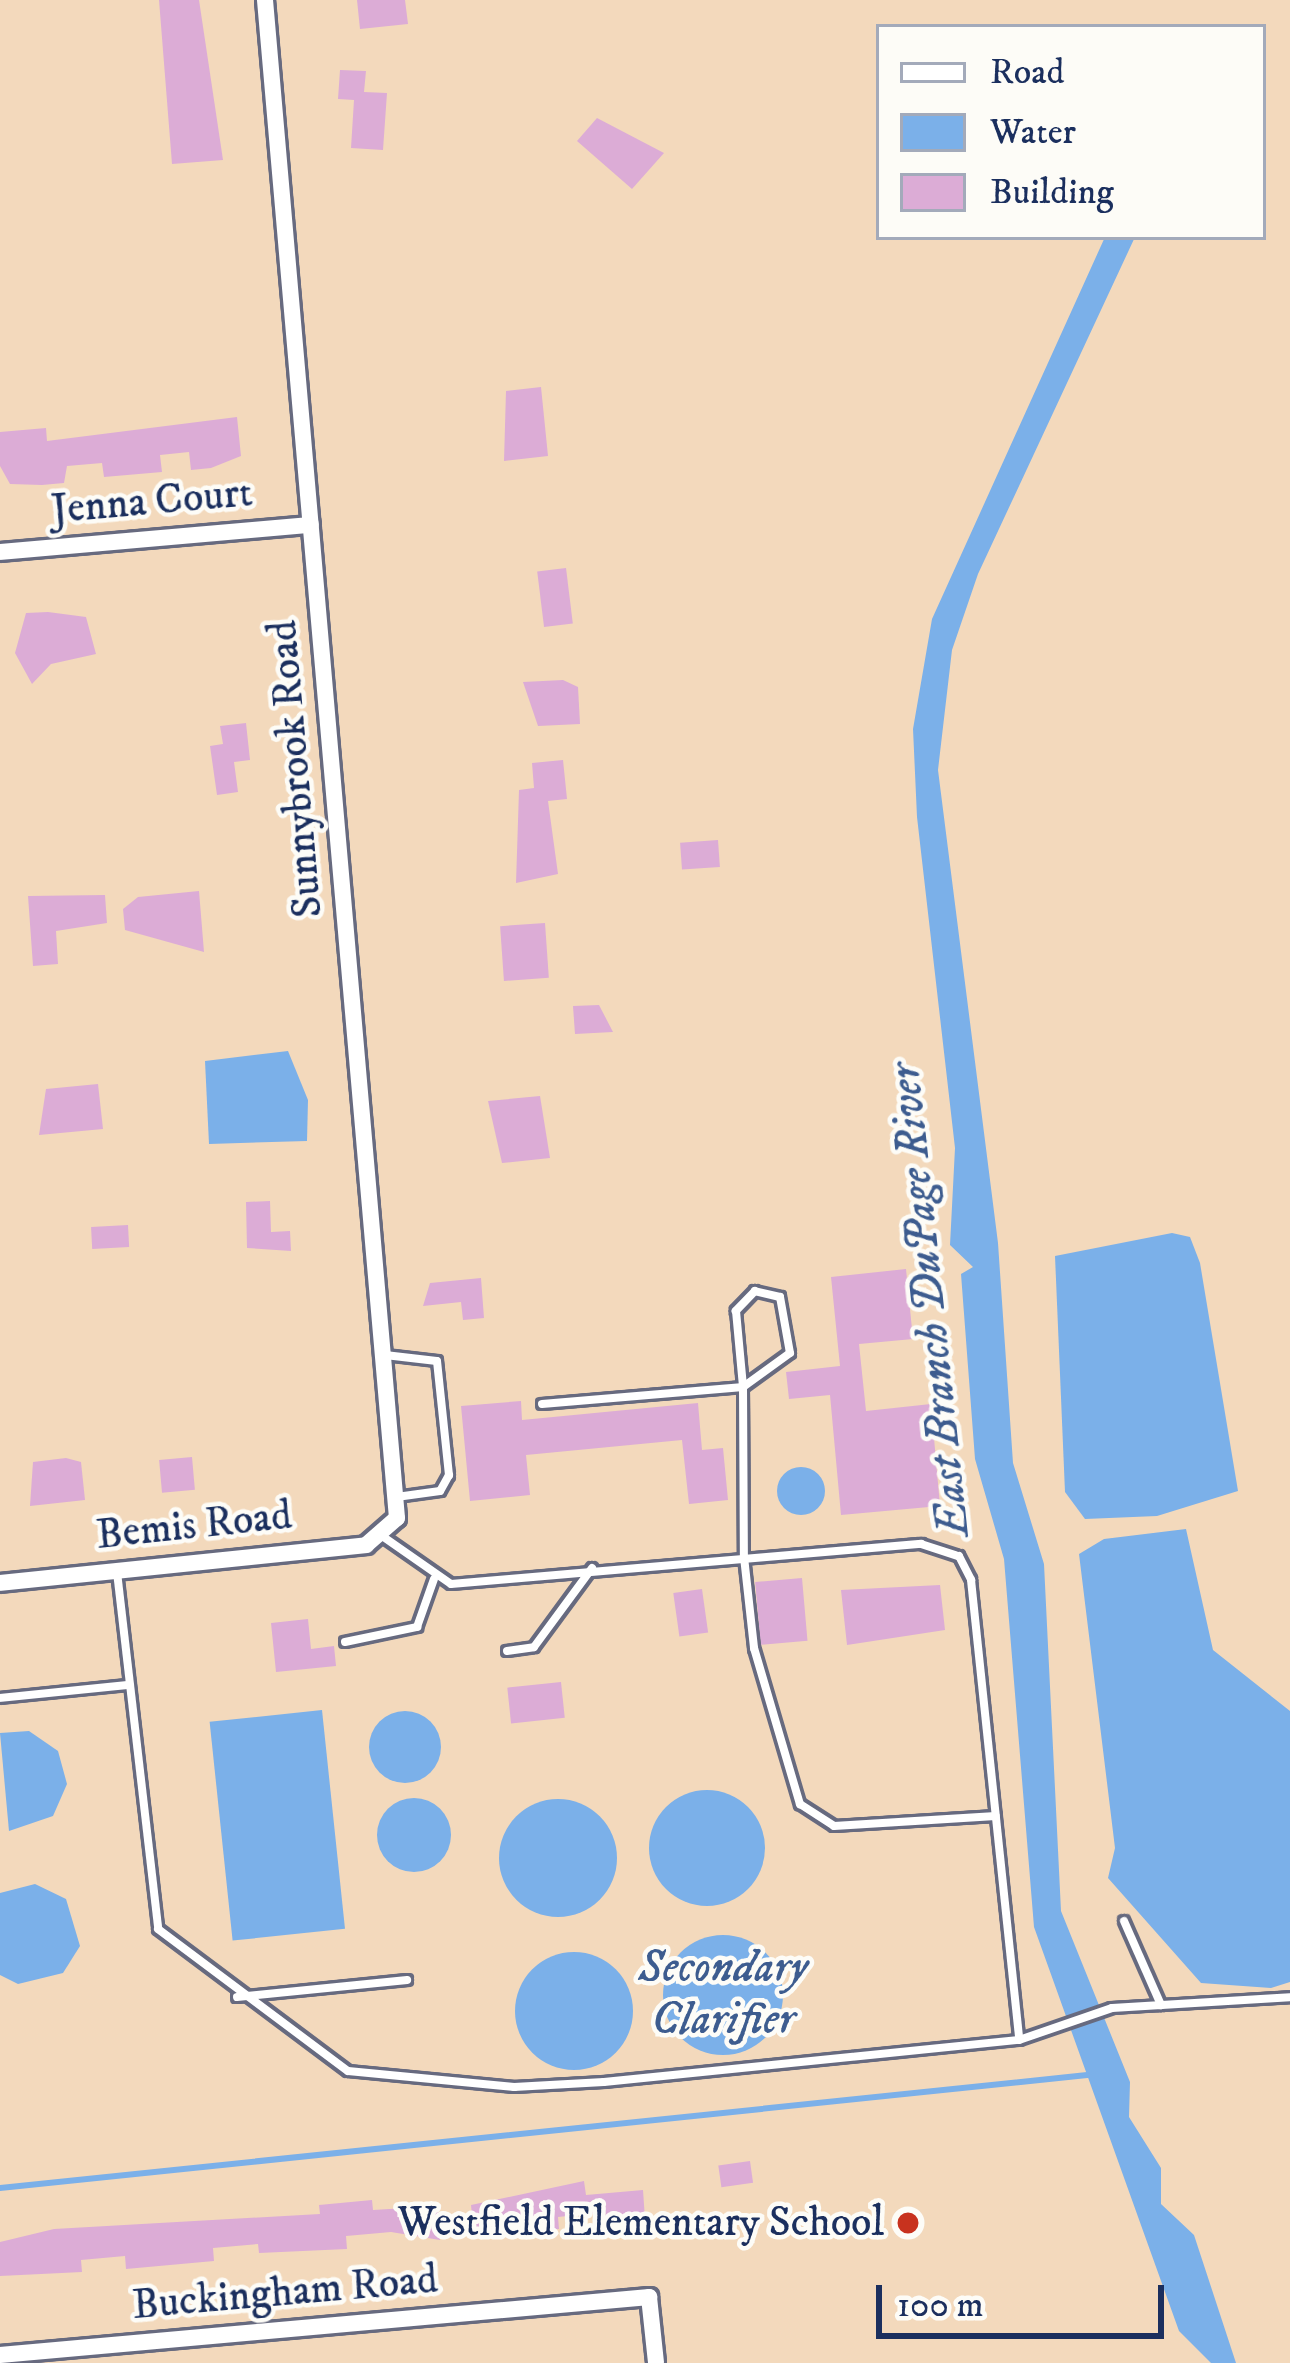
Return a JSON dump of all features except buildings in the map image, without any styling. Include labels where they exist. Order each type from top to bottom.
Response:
[{"type":"street","name":"Sunnybrook Road","points":[[265,0],[396,1497],[388,1534]]},
{"type":"street","name":"Jenna Court","points":[[0,552],[311,525]]},
{"type":"street","name":"Bemis Road","points":[[0,1582],[388,1534]]},
{"type":"street","name":"Buckingham Road","points":[[0,2355],[649,2297],[656,2363]]},
{"type":"lane","points":[[542,1404],[742,1387],[792,1346],[773,1292],[746,1296],[736,1311],[742,1387],[744,1557],[754,1648],[809,1815],[834,1826],[996,1816]]},
{"type":"lane","points":[[383,1355],[437,1361],[447,1454],[440,1491],[396,1497]]},
{"type":"lane","points":[[388,1534],[434,1579],[935,1544],[959,1556],[971,1580],[1019,2040]]},
{"type":"lane","points":[[507,1651],[534,1647],[592,1568]]},
{"type":"lane","points":[[116,1571],[149,1904],[174,1951],[348,2071],[447,2083],[604,2082],[1019,2040],[1055,2032],[1112,2008],[1290,1997]]},
{"type":"lane","points":[[345,1642],[417,1627],[434,1579]]},
{"type":"lane","points":[[0,1698],[128,1685]]},
{"type":"lane","points":[[1124,1921],[1161,2005]]},
{"type":"lane","points":[[237,1996],[407,1980]]},
{"type":"water","points":[[1104,240],[1134,240],[978,574],[952,650],[938,770],[998,1243],[1013,1463],[1044,1564],[1061,1911],[1130,2082],[1129,2117],[1161,2168],[1161,2204],[1194,2235],[1236,2363],[1211,2363],[1179,2331],[1034,1927],[1004,1559],[975,1459],[961,1274],[973,1267],[950,1245],[955,1148],[917,817],[913,729],[932,619]]},
{"type":"water","points":[[288,1051],[308,1100],[307,1141],[209,1144],[205,1061]]},
{"type":"water","points":[[1172,1233],[1190,1237],[1200,1263],[1238,1491],[1157,1516],[1085,1519],[1065,1492],[1055,1256]]},
{"type":"water","points":[[801,1467],[818,1474],[825,1491],[818,1508],[801,1515],[784,1508],[777,1491],[784,1474]]},
{"type":"water","points":[[1186,1529],[1213,1650],[1290,1711],[1290,1982],[1271,1988],[1201,1983],[1108,1878],[1115,1848],[1079,1554],[1104,1539]]},
{"type":"water","points":[[322,1710],[345,1929],[233,1941],[210,1722]]},
{"type":"water","points":[[405,1711],[431,1721],[441,1747],[431,1773],[405,1783],[379,1773],[369,1747],[379,1721]]},
{"type":"water","points":[[29,1731],[58,1751],[67,1784],[53,1816],[9,1831],[0,1733]]},
{"type":"water","points":[[707,1790],[729,1795],[748,1807],[760,1826],[765,1848],[760,1870],[748,1889],[729,1901],[707,1906],[685,1901],[666,1889],[654,1870],[649,1848],[654,1826],[666,1807],[685,1795]]},
{"type":"water","points":[[414,1798],[440,1809],[451,1835],[440,1861],[414,1872],[388,1861],[377,1835],[388,1809]]},
{"type":"water","points":[[558,1799],[581,1803],[600,1816],[613,1835],[617,1858],[613,1881],[600,1900],[581,1913],[558,1917],[535,1913],[516,1900],[503,1881],[499,1858],[503,1835],[516,1816],[535,1803]]},
{"type":"water","points":[[35,1884],[66,1899],[80,1946],[63,1973],[18,1984],[0,1975],[0,1893]]},
{"type":"water","name":"Secondary Clarifier","points":[[723,1935],[746,1940],[765,1953],[778,1972],[783,1995],[778,2018],[765,2037],[746,2050],[723,2055],[700,2050],[681,2037],[668,2018],[663,1995],[668,1972],[681,1953],[700,1940]]},
{"type":"water","name":"Secondary Clarifier","points":[[574,1952],[597,1956],[616,1969],[629,1988],[633,2011],[629,2034],[616,2053],[597,2066],[574,2070],[551,2066],[532,2053],[519,2034],[515,2011],[519,1988],[532,1969],[551,1956]]},
{"type":"waterway","points":[[0,2188],[1087,2075]]},
{"type":"place","name":"Westfield Elementary School","points":[[908,2223]]},
{"type":"water label","name":"East Branch DuPage River","points":[[931,1300]]}]
